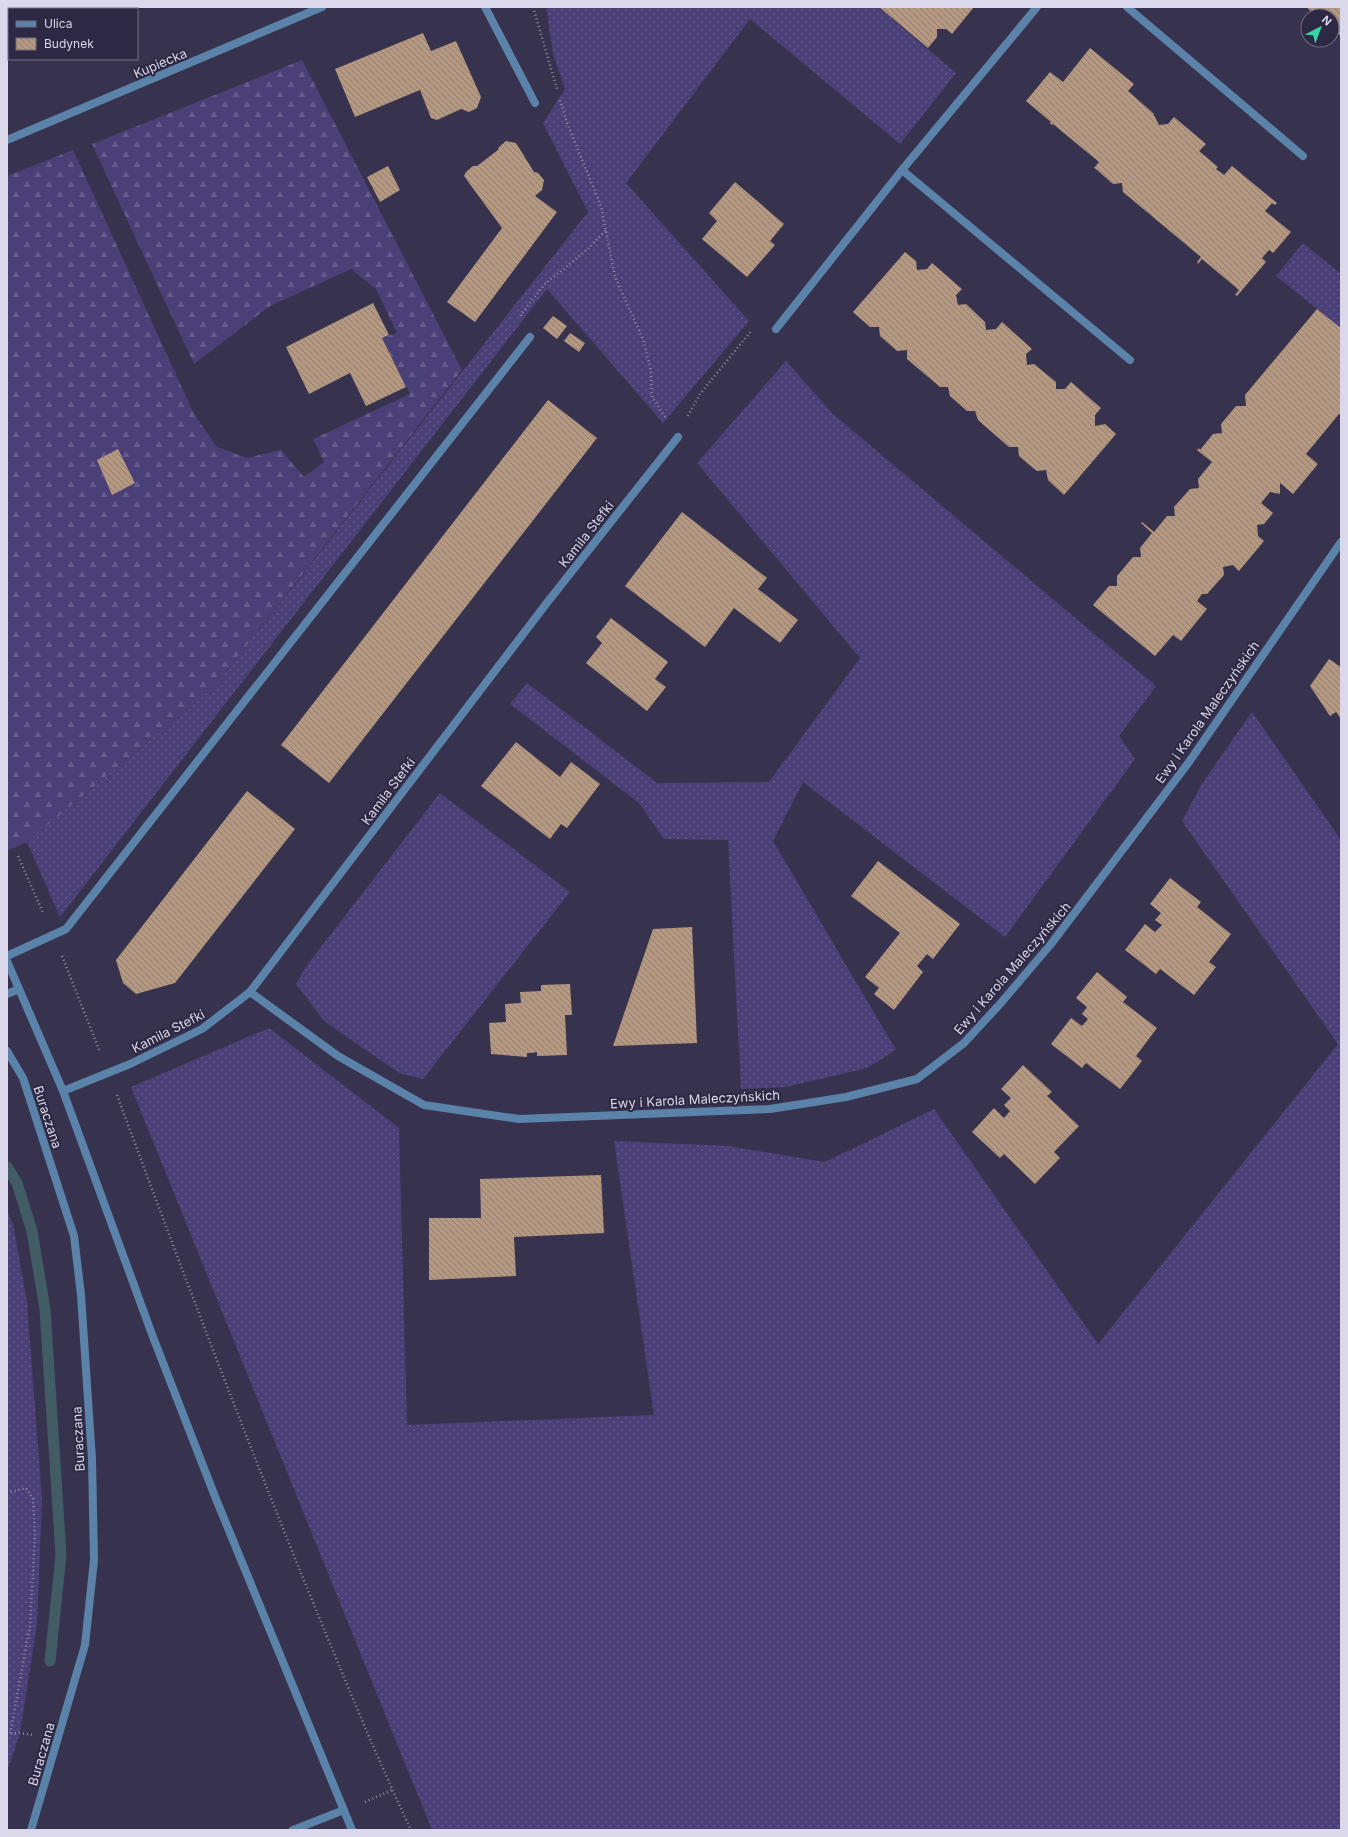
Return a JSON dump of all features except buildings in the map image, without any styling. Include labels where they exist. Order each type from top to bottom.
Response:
[{"type":"street","name":"Kupiecka","points":[[7,140],[322,7]]},
{"type":"street","points":[[485,7],[535,102]]},
{"type":"street","points":[[776,329],[902,170],[1036,7]]},
{"type":"street","points":[[1127,7],[1303,156]]},
{"type":"street","points":[[902,170],[1130,360]]},
{"type":"street","points":[[7,956],[54,936],[66,929],[530,337]]},
{"type":"street","name":"Kamila Stefki","points":[[63,1091],[202,1030],[250,992],[541,610],[678,437]]},
{"type":"street","name":"Ewy i Karola Maleczyńskich","points":[[250,992],[338,1056],[424,1105],[518,1119],[770,1109],[846,1097],[917,1079],[964,1043],[1000,1004],[1051,944],[1189,762],[1341,542]]},
{"type":"street","points":[[7,961],[63,1091],[153,1337],[352,1830]]},
{"type":"street","points":[[7,994],[19,989]]},
{"type":"street","name":"Buraczana","points":[[7,1051],[23,1078],[74,1236],[81,1295],[92,1459],[94,1560],[85,1645],[31,1830]]},
{"type":"street","points":[[293,1830],[344,1810]]},
{"type":"path","points":[[533,7],[566,123],[601,206],[615,277],[643,339],[651,371],[652,397],[678,437],[700,394],[756,325]]},
{"type":"path","points":[[530,337],[521,314],[545,284],[589,248],[606,230]]},
{"type":"path","points":[[18,856],[54,936],[108,1072],[191,1297],[287,1538],[366,1731],[411,1830]]},
{"type":"path","points":[[7,1493],[26,1488],[33,1499],[35,1535],[30,1626],[9,1734],[20,1733]]},
{"type":"path","points":[[344,1810],[392,1790]]},
{"type":"green space","points":[[546,7],[878,7],[956,73],[900,144],[750,19],[626,183],[749,321],[663,423],[547,289],[60,917],[27,842],[214,687],[588,212],[543,123],[565,89],[553,54]]},
{"type":"green space","points":[[302,60],[462,370],[214,687],[27,842],[7,851],[7,176],[73,150],[194,414],[217,447],[247,458],[281,450],[304,477],[324,462],[313,439],[410,394],[382,338],[397,333],[376,289],[351,269],[270,306],[194,364],[92,144]]},
{"type":"green space","points":[[1303,243],[1341,274],[1341,328],[1276,276]]},
{"type":"green space","points":[[786,361],[833,414],[1156,686],[1119,736],[1135,759],[1005,937],[803,782],[773,841],[896,1050],[867,1068],[786,1087],[741,1089],[728,840],[664,839],[639,803],[510,704],[527,683],[657,783],[769,782],[860,658],[697,463]]},
{"type":"green space","points":[[1252,712],[1341,840],[1341,1830],[432,1830],[131,1087],[269,1028],[399,1128],[407,1425],[654,1415],[614,1141],[728,1146],[825,1162],[934,1109],[1098,1344],[1338,1044],[1182,821],[1201,785]]},
{"type":"green space","points":[[440,793],[570,892],[423,1079],[399,1073],[324,1021],[296,984],[307,965]]},
{"type":"green space","points":[[7,1211],[13,1224],[27,1302],[42,1499],[37,1623],[20,1733],[7,1772]]},
{"type":"waterway","points":[[7,1167],[17,1183],[32,1231],[45,1309],[61,1555],[50,1661]]}]
